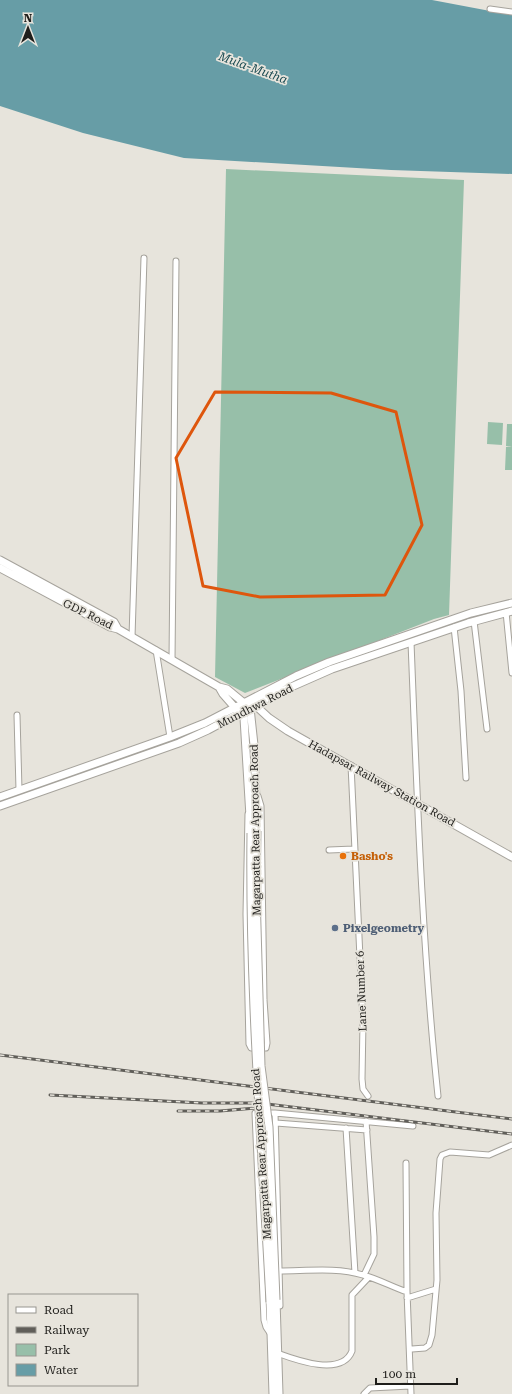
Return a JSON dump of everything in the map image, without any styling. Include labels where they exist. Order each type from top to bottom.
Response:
[{"type":"main road","name":"GDP Road","points":[[0,560],[114,622],[118,629]]},
{"type":"main road","name":"GDP Road","points":[[0,568],[110,627],[118,629]]},
{"type":"main road","name":"Mundhwa Road","points":[[0,797],[122,755],[205,723],[235,706],[296,676],[329,662],[466,615],[512,603]]},
{"type":"main road","name":"Mundhwa Road","points":[[0,806],[179,743],[292,686],[325,672],[454,627],[509,612]]},
{"type":"main road","points":[[466,615],[471,622]]},
{"type":"main road","points":[[118,629],[220,687],[227,689],[252,706]]},
{"type":"main road","name":"Magarpatta Rear Approach Road","points":[[220,687],[223,694],[241,712],[246,725],[250,806],[254,832]]},
{"type":"main road","name":"Hadapsar Railway Station Road","points":[[252,706],[288,731],[417,802],[512,857]]},
{"type":"main road","name":"Magarpatta Rear Approach Road","points":[[252,706],[255,789],[250,894],[253,1021],[273,1301],[273,1394]]},
{"type":"main road","points":[[122,755],[125,762]]},
{"type":"main road","name":"Magarpatta Rear Approach Road","points":[[273,1335],[279,1394]]},
{"type":"street","points":[[490,9],[512,12]]},
{"type":"street","points":[[132,637],[144,258]]},
{"type":"street","points":[[172,660],[176,261]]},
{"type":"street","points":[[509,612],[512,673]]},
{"type":"street","points":[[471,622],[487,729]]},
{"type":"street","points":[[454,627],[461,690],[466,778]]},
{"type":"street","points":[[411,642],[421,891],[438,1096]]},
{"type":"street","points":[[156,650],[170,737]]},
{"type":"street","points":[[17,715],[19,790]]},
{"type":"street","name":"Lane Number 6","points":[[351,765],[363,1022],[362,1079],[363,1089],[368,1096]]},
{"type":"street","points":[[250,806],[246,821],[249,1044],[251,1048],[266,1048],[261,806],[255,789]]},
{"type":"street","points":[[329,850],[354,850]]},
{"type":"street","points":[[273,1335],[264,1320],[255,1115],[257,1112],[414,1126]]},
{"type":"street","points":[[273,1335],[280,1315],[275,1113]]},
{"type":"street","points":[[276,1353],[330,1365],[345,1362],[350,1358],[352,1351],[352,1295],[366,1276],[374,1254],[366,1121]]},
{"type":"street","points":[[276,1123],[367,1130]]},
{"type":"street","points":[[346,1128],[354,1273]]},
{"type":"street","points":[[412,1349],[425,1348],[429,1345],[436,1289],[436,1213],[440,1159],[442,1155],[450,1152],[489,1155],[512,1145]]},
{"type":"street","points":[[406,1162],[407,1298],[411,1394]]},
{"type":"street","points":[[279,1271],[342,1271],[366,1276],[407,1292]]},
{"type":"street","points":[[407,1298],[436,1289]]},
{"type":"street","points":[[364,1394],[370,1388],[410,1386]]},
{"type":"highlighted area","points":[[215,392],[331,393],[396,412],[422,525],[385,595],[260,597],[203,586],[176,458]]},
{"type":"green space","points":[[226,169],[464,180],[449,615],[434,619],[245,693],[215,677]]},
{"type":"green space","points":[[488,422],[503,423],[502,445],[487,444]]},
{"type":"green space","points":[[507,424],[512,424],[512,447],[506,446]]},
{"type":"green space","points":[[506,447],[512,447],[512,470],[505,470]]},
{"type":"water","name":"Mula-Mutha","points":[[0,0],[432,0],[512,15],[512,174],[391,170],[184,158],[83,133],[0,106]]},
{"type":"railway","points":[[0,1055],[512,1119]]},
{"type":"railway","points":[[50,1095],[202,1103],[259,1103],[512,1134]]},
{"type":"railway","points":[[178,1111],[220,1111],[256,1108]]},
{"type":"place","name":"Basho's","points":[[343,856]]},
{"type":"place","name":"Pixelgeometry","points":[[335,928]]}]
